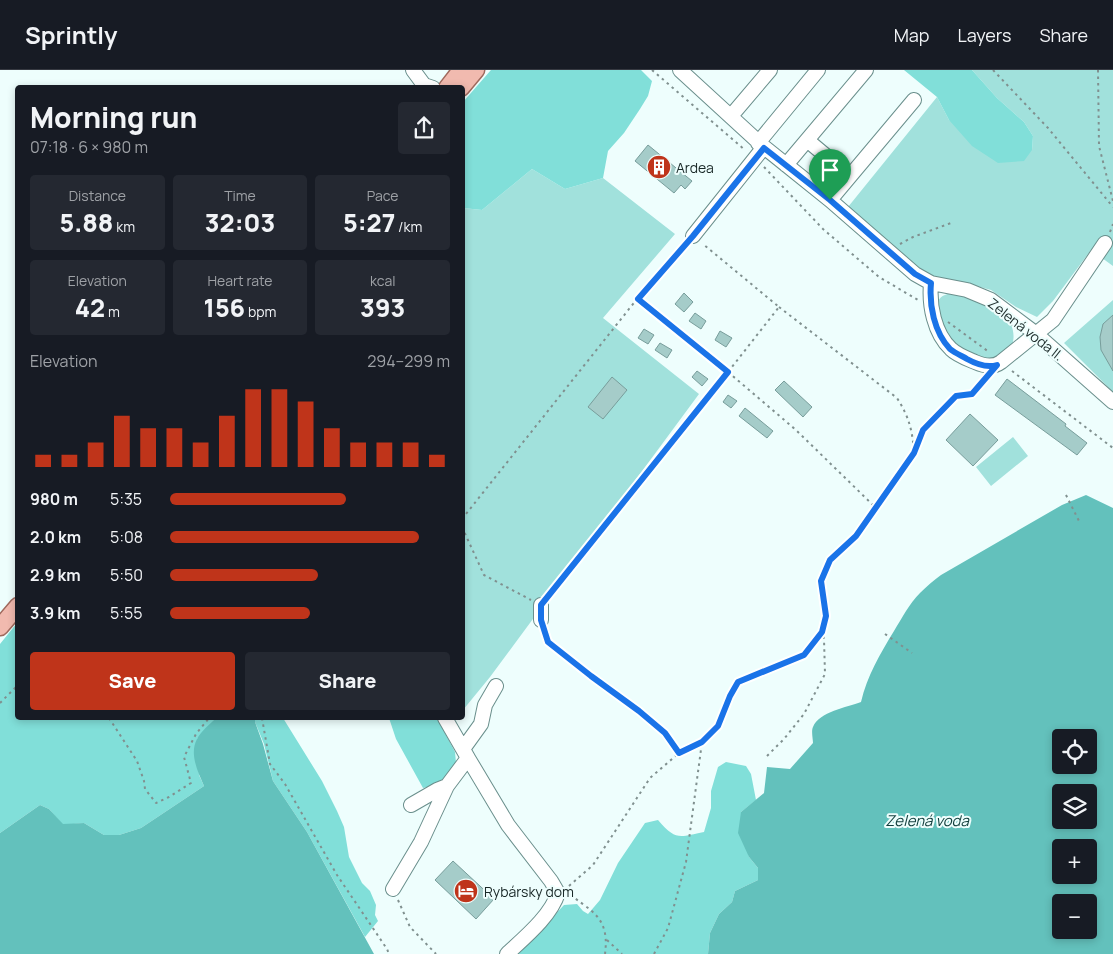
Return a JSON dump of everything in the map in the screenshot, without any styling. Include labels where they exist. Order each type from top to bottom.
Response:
[{"type":"main road","points":[[448,85],[461,70]]},
{"type":"main road","points":[[464,85],[476,70]]},
{"type":"main road","points":[[0,627],[15,610]]},
{"type":"lane","points":[[413,70],[424,85]]},
{"type":"lane","points":[[731,116],[770,70]]},
{"type":"lane","points":[[693,236],[756,147],[818,70]]},
{"type":"lane","points":[[786,166],[866,70]]},
{"type":"lane","name":"Zelená voda II.","points":[[686,72],[731,116],[756,147],[786,166],[830,200],[886,251],[915,274],[931,283],[967,290],[991,300],[1036,333],[1113,402]]},
{"type":"lane","points":[[830,200],[914,100]]},
{"type":"lane","points":[[807,140],[850,176]]},
{"type":"lane","points":[[931,283],[931,309],[938,330],[951,350],[982,365],[993,366],[1053,320],[1106,243]]},
{"type":"lane","points":[[541,605],[541,620]]},
{"type":"lane","points":[[393,889],[421,842],[447,786],[480,724],[485,705],[496,686]]},
{"type":"lane","points":[[446,720],[508,825],[558,893],[555,903],[531,932],[507,954]]},
{"type":"lane","points":[[411,805],[447,786]]},
{"type":"path","points":[[652,70],[756,147]]},
{"type":"path","points":[[993,70],[1048,128],[1113,207]]},
{"type":"path","points":[[1098,70],[1099,146],[1113,201]]},
{"type":"path","points":[[763,166],[823,229],[879,276],[916,299]]},
{"type":"path","points":[[886,251],[913,237],[951,223]]},
{"type":"path","points":[[465,515],[638,299],[693,236],[779,307],[897,398],[912,428],[914,453]]},
{"type":"path","points":[[638,299],[796,430],[875,507]]},
{"type":"path","points":[[465,534],[484,575],[541,605],[779,307]]},
{"type":"path","points":[[943,318],[1113,448]]},
{"type":"path","points":[[558,893],[593,865],[650,778],[679,753],[702,742],[718,726],[738,682],[804,655],[822,632],[826,616],[821,581],[830,560],[856,536],[914,453],[923,430],[956,396],[972,394],[999,362]]},
{"type":"path","points":[[1066,495],[1080,523]]},
{"type":"path","points":[[541,620],[548,642],[665,733],[679,753]]},
{"type":"path","points":[[767,756],[804,714],[825,674],[822,632]]},
{"type":"path","points":[[885,634],[912,653]]},
{"type":"path","points":[[0,703],[15,688]]},
{"type":"path","points":[[110,720],[137,761],[145,790],[156,803],[191,783],[184,757],[196,734],[207,720]]},
{"type":"path","points":[[262,720],[270,764],[285,784],[337,875],[389,954]]},
{"type":"path","points":[[654,954],[668,928],[686,862],[702,742]]},
{"type":"path","points":[[393,889],[410,927],[436,954]]},
{"type":"path","points":[[558,893],[574,898],[594,912],[603,924],[607,940],[605,954]]},
{"type":"path","points":[[607,940],[622,954]]},
{"type":"shaded area","points":[[491,70],[641,70],[652,81],[648,96],[640,109],[624,133],[608,151],[603,178],[565,189],[532,169],[482,210],[465,208],[465,100]]},
{"type":"shaded area","points":[[904,70],[972,70],[997,98],[1024,122],[1033,136],[1032,150],[1024,161],[998,163],[972,146],[949,120],[937,97]]},
{"type":"shaded area","points":[[972,70],[1113,70],[1113,266],[1091,250],[1053,301],[1037,317],[1016,307],[991,290],[962,282],[928,277],[848,207],[937,97],[949,120],[1032,150],[1033,136],[1024,122],[997,98]]},
{"type":"shaded area","points":[[532,169],[565,189],[603,178],[675,234],[603,318],[699,394],[490,677],[465,708],[465,208],[482,210]]},
{"type":"shaded area","points":[[953,293],[993,307],[1003,313],[1009,320],[1013,332],[1012,345],[996,361],[964,353],[941,330],[938,301],[944,295]]},
{"type":"shaded area","points":[[1113,300],[1113,392],[1064,343]]},
{"type":"shaded area","points":[[1013,437],[1028,456],[991,486],[976,467]]},
{"type":"shaded area","points":[[15,625],[15,720],[214,720],[197,739],[199,775],[204,786],[141,828],[119,835],[104,835],[84,823],[63,825],[49,809],[40,805],[0,833],[0,644]]},
{"type":"shaded area","points":[[255,720],[284,720],[322,781],[344,827],[349,857],[362,883],[370,891],[376,905],[375,915],[378,921],[365,937],[307,832],[273,781],[264,744]]},
{"type":"shaded area","points":[[390,720],[438,720],[455,752],[456,763],[443,788],[432,786],[423,788],[396,739]]},
{"type":"shaded area","points":[[726,762],[746,766],[751,774],[756,800],[741,812],[749,857],[758,868],[758,880],[735,891],[732,902],[719,914],[710,933],[708,954],[518,954],[564,905],[577,904],[588,914],[600,900],[618,863],[645,823],[658,820],[669,831],[678,836],[704,832],[711,808],[711,791],[718,767]]},
{"type":"water","name":"Zelená voda","points":[[1086,495],[1113,508],[1113,954],[708,954],[710,933],[719,914],[732,902],[735,891],[758,880],[758,868],[749,857],[738,833],[741,812],[764,793],[767,767],[790,769],[813,743],[812,729],[821,717],[861,702],[870,674],[909,606],[916,597],[941,575],[1062,505]]},
{"type":"water","points":[[214,720],[255,720],[273,781],[307,832],[374,954],[0,954],[0,833],[40,805],[49,809],[63,824],[84,823],[104,835],[119,835],[141,828],[204,786],[194,757],[195,745],[201,733]]},
{"type":"building","name":"Ardea","points":[[648,145],[692,181],[685,189],[681,185],[674,193],[635,161]]},
{"type":"building","points":[[684,293],[693,302],[684,312],[675,304]]},
{"type":"building","points":[[695,313],[706,321],[701,329],[689,321]]},
{"type":"building","points":[[1113,315],[1113,371],[1101,350],[1100,337],[1103,324]]},
{"type":"building","points":[[644,329],[654,335],[648,344],[638,338]]},
{"type":"building","points":[[720,331],[732,338],[726,347],[715,340]]},
{"type":"building","points":[[660,343],[672,350],[667,358],[655,350]]},
{"type":"building","points":[[697,371],[708,379],[702,386],[692,377]]},
{"type":"building","points":[[612,377],[627,390],[603,419],[588,407]]},
{"type":"building","points":[[1007,379],[1066,424],[1065,426],[1087,443],[1077,455],[995,395]]},
{"type":"building","points":[[784,381],[812,407],[803,417],[775,390]]},
{"type":"building","points":[[728,395],[737,401],[731,408],[723,402]]},
{"type":"building","points":[[745,408],[773,431],[767,438],[739,416]]},
{"type":"building","points":[[970,414],[998,440],[973,466],[946,440]]},
{"type":"building","points":[[453,861],[494,899],[476,919],[435,880]]},
{"type":"place","name":"Ardea","points":[[659,167]]},
{"type":"place","name":"Rybársky dom","points":[[466,891]]},
{"type":"route","points":[[764,148],[830,200],[886,251],[922,279],[931,283],[931,309],[938,330],[951,350],[982,365],[997,365],[972,394],[956,396],[923,430],[914,453],[856,536],[830,560],[821,581],[826,616],[822,632],[804,655],[738,682],[718,726],[702,742],[679,753],[665,733],[548,642],[541,620],[541,605],[728,372],[638,299],[693,236],[754,158],[764,148]]}]
